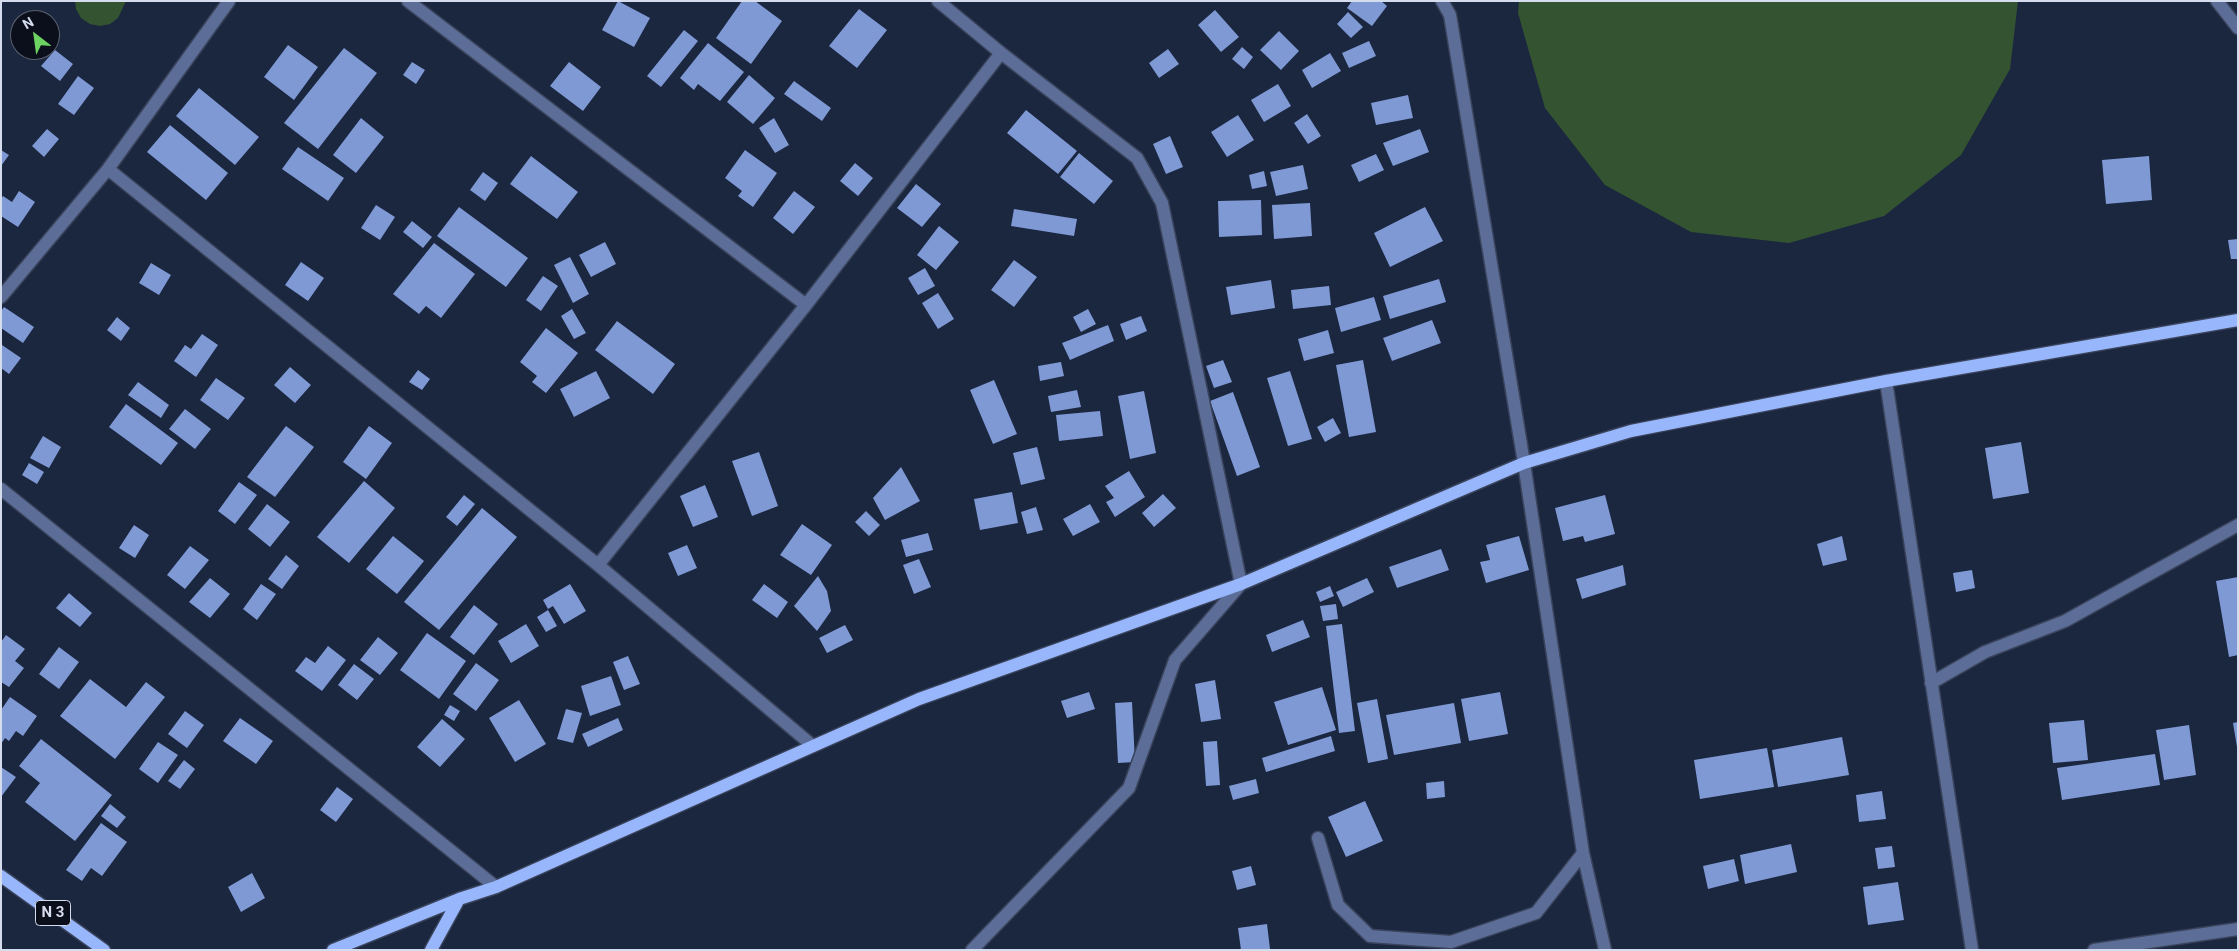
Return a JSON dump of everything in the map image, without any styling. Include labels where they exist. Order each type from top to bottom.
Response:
[{"type":"main road","points":[[333,950],[459,899],[496,887],[919,699],[1241,584],[1524,463],[1631,431],[1886,381],[2238,320]]},
{"type":"main road","name":"N 3","points":[[1,876],[104,950]]},
{"type":"main road","points":[[431,950],[459,899]]},
{"type":"street","points":[[1,297],[108,169],[229,1]]},
{"type":"street","points":[[408,1],[806,305]]},
{"type":"street","points":[[938,1],[1138,158],[1162,203],[1241,584],[1175,660],[1129,788],[972,950]]},
{"type":"street","points":[[1442,1],[1450,15],[1524,463],[1583,853],[1605,950]]},
{"type":"street","points":[[2217,1],[2238,28]]},
{"type":"street","points":[[598,565],[806,305],[1002,53]]},
{"type":"street","points":[[108,169],[598,565],[814,746]]},
{"type":"street","points":[[1886,381],[1972,950]]},
{"type":"street","points":[[1,489],[496,887]]},
{"type":"street","points":[[1931,683],[1985,652],[2065,622],[2238,525]]},
{"type":"street","points":[[1318,838],[1338,905],[1370,936],[1451,942],[1536,913],[1583,853]]},
{"type":"street","points":[[2094,950],[2238,929]]},
{"type":"green space","points":[[75,1],[126,1],[118,18],[110,24],[100,26],[90,24],[81,18],[76,9]]},
{"type":"green space","points":[[1519,1],[2018,1],[2010,69],[1961,155],[1884,216],[1789,243],[1691,232],[1605,185],[1545,108],[1518,13]]},
{"type":"building","points":[[618,1],[650,18],[634,47],[602,30]]},
{"type":"building","points":[[742,1],[755,1],[782,21],[751,64],[716,38]]},
{"type":"building","points":[[1352,1],[1381,1],[1387,6],[1372,26],[1347,8]]},
{"type":"building","points":[[859,9],[887,30],[857,68],[829,46]]},
{"type":"building","points":[[1215,10],[1239,37],[1221,52],[1198,25]]},
{"type":"building","points":[[1348,12],[1363,27],[1351,38],[1337,24]]},
{"type":"building","points":[[684,30],[698,41],[661,87],[647,76]]},
{"type":"building","points":[[1279,31],[1299,51],[1281,70],[1260,50]]},
{"type":"building","points":[[1369,41],[1376,56],[1349,68],[1342,53]]},
{"type":"building","points":[[708,43],[744,72],[720,101],[698,84],[694,90],[680,78]]},
{"type":"building","points":[[288,45],[318,67],[294,100],[264,77]]},
{"type":"building","points":[[1242,47],[1253,57],[1244,69],[1232,59]]},
{"type":"building","points":[[344,48],[377,73],[318,149],[284,123]]},
{"type":"building","points":[[1168,49],[1179,64],[1159,78],[1149,63]]},
{"type":"building","points":[[1330,53],[1341,71],[1312,88],[1302,70]]},
{"type":"building","points":[[60,54],[73,64],[60,81],[41,66],[46,60],[60,60]]},
{"type":"building","points":[[412,62],[425,70],[416,84],[403,75]]},
{"type":"building","points":[[569,62],[601,87],[583,111],[550,86]]},
{"type":"building","points":[[749,75],[775,98],[753,124],[727,102]]},
{"type":"building","points":[[78,76],[94,88],[74,115],[58,104]]},
{"type":"building","points":[[794,81],[831,108],[822,121],[784,94]]},
{"type":"building","points":[[1278,84],[1291,106],[1264,122],[1251,100]]},
{"type":"building","points":[[199,88],[259,137],[235,165],[176,116]]},
{"type":"building","points":[[1408,95],[1413,118],[1376,125],[1371,103]]},
{"type":"building","points":[[1026,110],[1077,151],[1058,174],[1007,133]]},
{"type":"building","points":[[1307,114],[1321,136],[1308,144],[1294,123]]},
{"type":"building","points":[[1238,115],[1254,140],[1227,157],[1211,132]]},
{"type":"building","points":[[361,118],[384,137],[356,173],[333,155]]},
{"type":"building","points":[[774,118],[789,145],[775,153],[759,128]]},
{"type":"building","points":[[170,125],[228,173],[206,200],[147,152]]},
{"type":"building","points":[[47,129],[59,139],[44,157],[32,146]]},
{"type":"building","points":[[1420,129],[1429,152],[1393,166],[1383,143]]},
{"type":"building","points":[[1170,136],[1183,167],[1166,174],[1153,144]]},
{"type":"building","points":[[298,147],[344,178],[328,201],[282,169]]},
{"type":"building","points":[[1,150],[9,155],[1,166]]},
{"type":"building","points":[[745,150],[777,173],[753,207],[738,196],[742,191],[725,178]]},
{"type":"building","points":[[1079,153],[1113,181],[1094,204],[1060,177]]},
{"type":"building","points":[[1376,154],[1384,170],[1359,182],[1351,165]]},
{"type":"building","points":[[531,156],[578,192],[557,219],[510,184]]},
{"type":"building","points":[[2149,156],[2152,200],[2106,204],[2102,160]]},
{"type":"building","points":[[855,163],[873,178],[858,196],[840,181]]},
{"type":"building","points":[[1303,165],[1308,189],[1276,196],[1270,172]]},
{"type":"building","points":[[1264,171],[1267,186],[1252,189],[1249,175]]},
{"type":"building","points":[[483,172],[498,183],[485,201],[470,190]]},
{"type":"building","points":[[916,184],[941,204],[922,227],[897,208]]},
{"type":"building","points":[[19,191],[35,202],[18,227],[1,216],[1,199],[3,196],[12,202]]},
{"type":"building","points":[[794,191],[815,207],[793,234],[773,218]]},
{"type":"building","points":[[1261,200],[1262,235],[1219,237],[1218,201]]},
{"type":"building","points":[[1310,203],[1312,236],[1274,239],[1272,205]]},
{"type":"building","points":[[376,205],[395,217],[380,240],[361,228]]},
{"type":"building","points":[[459,207],[528,258],[506,287],[437,236]]},
{"type":"building","points":[[1425,207],[1443,241],[1390,267],[1374,233]]},
{"type":"building","points":[[1014,209],[1077,219],[1074,236],[1011,226]]},
{"type":"building","points":[[412,221],[432,237],[423,248],[403,232]]},
{"type":"building","points":[[939,226],[959,242],[936,270],[917,255]]},
{"type":"building","points":[[2238,239],[2238,259],[2231,259],[2228,240]]},
{"type":"building","points":[[605,242],[616,264],[591,277],[579,255]]},
{"type":"building","points":[[434,243],[475,274],[441,318],[426,306],[419,314],[393,294]]},
{"type":"building","points":[[570,257],[589,294],[573,303],[554,265]]},
{"type":"building","points":[[1014,260],[1037,277],[1014,307],[991,290]]},
{"type":"building","points":[[301,262],[324,278],[308,301],[285,285]]},
{"type":"building","points":[[151,263],[171,275],[159,295],[139,283]]},
{"type":"building","points":[[925,268],[935,286],[918,295],[908,278]]},
{"type":"building","points":[[543,276],[558,286],[541,311],[526,300]]},
{"type":"building","points":[[1439,279],[1446,302],[1390,319],[1383,296]]},
{"type":"building","points":[[1271,280],[1275,308],[1231,315],[1226,287]]},
{"type":"building","points":[[1329,286],[1331,305],[1293,309],[1291,290]]},
{"type":"building","points":[[938,293],[954,319],[938,329],[922,303]]},
{"type":"building","points":[[1374,297],[1381,320],[1341,332],[1335,308]]},
{"type":"building","points":[[4,307],[34,327],[23,343],[1,328],[1,311]]},
{"type":"building","points":[[572,309],[586,333],[574,339],[561,316]]},
{"type":"building","points":[[1088,309],[1096,324],[1081,332],[1073,317]]},
{"type":"building","points":[[1141,316],[1147,331],[1126,340],[1120,324]]},
{"type":"building","points":[[117,317],[130,328],[121,341],[107,330]]},
{"type":"building","points":[[1432,320],[1441,343],[1392,361],[1383,338]]},
{"type":"building","points":[[617,321],[675,364],[653,394],[595,350]]},
{"type":"building","points":[[1108,325],[1114,341],[1070,360],[1062,343]]},
{"type":"building","points":[[546,328],[578,353],[546,393],[532,382],[537,376],[520,362]]},
{"type":"building","points":[[1328,330],[1334,353],[1304,361],[1298,339]]},
{"type":"building","points":[[202,334],[218,345],[196,377],[174,361],[185,345],[191,349]]},
{"type":"building","points":[[2,345],[21,358],[9,374],[1,368]]},
{"type":"building","points":[[1223,360],[1232,382],[1214,388],[1206,366]]},
{"type":"building","points":[[1363,360],[1376,432],[1349,437],[1336,365]]},
{"type":"building","points":[[1061,362],[1064,376],[1040,381],[1038,366]]},
{"type":"building","points":[[290,367],[311,385],[295,403],[274,385]]},
{"type":"building","points":[[418,370],[430,379],[422,390],[409,382]]},
{"type":"building","points":[[596,371],[610,398],[574,417],[560,389]]},
{"type":"building","points":[[1290,371],[1312,439],[1288,446],[1267,378]]},
{"type":"building","points":[[216,378],[245,398],[228,420],[200,400]]},
{"type":"building","points":[[994,380],[1017,434],[993,444],[970,390]]},
{"type":"building","points":[[138,382],[169,405],[161,418],[128,395]]},
{"type":"building","points":[[1077,390],[1081,407],[1051,412],[1048,396]]},
{"type":"building","points":[[1144,391],[1156,453],[1130,459],[1118,396]]},
{"type":"building","points":[[1233,392],[1260,467],[1237,476],[1210,401]]},
{"type":"building","points":[[126,404],[178,443],[161,465],[109,427]]},
{"type":"building","points":[[185,409],[211,429],[195,449],[169,429]]},
{"type":"building","points":[[1100,411],[1103,436],[1059,441],[1056,415]]},
{"type":"building","points":[[1333,418],[1341,433],[1325,442],[1317,427]]},
{"type":"building","points":[[286,426],[314,447],[275,497],[247,477]]},
{"type":"building","points":[[369,426],[392,443],[366,479],[343,462]]},
{"type":"building","points":[[43,436],[61,447],[49,468],[30,458]]},
{"type":"building","points":[[2021,442],[2029,493],[1993,499],[1985,448]]},
{"type":"building","points":[[1037,447],[1045,479],[1021,485],[1013,453]]},
{"type":"building","points":[[759,452],[778,506],[752,516],[732,461]]},
{"type":"building","points":[[29,463],[44,472],[37,484],[22,475]]},
{"type":"building","points":[[901,467],[920,501],[885,520],[873,498]]},
{"type":"building","points":[[1129,471],[1145,497],[1115,517],[1106,502],[1114,498],[1105,486]]},
{"type":"building","points":[[364,481],[395,508],[349,563],[317,537]]},
{"type":"building","points":[[239,482],[257,495],[235,524],[218,511]]},
{"type":"building","points":[[705,485],[718,517],[693,527],[680,496]]},
{"type":"building","points":[[1012,492],[1018,523],[980,530],[974,499]]},
{"type":"building","points":[[1163,494],[1176,508],[1154,527],[1142,513]]},
{"type":"building","points":[[464,495],[475,504],[457,526],[446,517]]},
{"type":"building","points":[[1605,495],[1615,534],[1585,542],[1583,536],[1563,541],[1555,508]]},
{"type":"building","points":[[267,504],[290,522],[270,547],[248,529]]},
{"type":"building","points":[[1090,504],[1100,522],[1073,536],[1063,519]]},
{"type":"building","points":[[1036,507],[1043,530],[1027,534],[1021,512]]},
{"type":"building","points":[[482,508],[517,537],[439,630],[404,602]]},
{"type":"building","points":[[866,511],[880,525],[869,536],[855,522]]},
{"type":"building","points":[[802,524],[832,545],[811,575],[780,555]]},
{"type":"building","points":[[134,525],[149,535],[135,558],[119,548]]},
{"type":"building","points":[[928,533],[933,550],[906,557],[901,540]]},
{"type":"building","points":[[393,536],[424,561],[397,594],[366,569]]},
{"type":"building","points":[[1519,536],[1529,570],[1486,583],[1480,562],[1490,560],[1486,545]]},
{"type":"building","points":[[1842,536],[1847,560],[1823,566],[1817,544]]},
{"type":"building","points":[[687,545],[697,568],[678,576],[668,553]]},
{"type":"building","points":[[190,546],[209,560],[185,589],[167,575]]},
{"type":"building","points":[[1441,549],[1449,570],[1397,588],[1389,567]]},
{"type":"building","points":[[286,555],[299,566],[282,589],[268,579]]},
{"type":"building","points":[[919,559],[931,587],[914,594],[903,565]]},
{"type":"building","points":[[1623,565],[1626,585],[1582,599],[1576,579]]},
{"type":"building","points":[[1972,570],[1975,588],[1956,592],[1953,573]]},
{"type":"building","points":[[818,576],[827,591],[831,611],[817,631],[794,606]]},
{"type":"building","points":[[2238,577],[2238,655],[2229,657],[2216,581]]},
{"type":"building","points":[[210,578],[230,594],[210,618],[189,602]]},
{"type":"building","points":[[1367,578],[1374,592],[1343,607],[1336,592]]},
{"type":"building","points":[[261,584],[276,594],[257,620],[243,609]]},
{"type":"building","points":[[570,584],[586,611],[564,624],[553,606],[548,609],[543,600]]},
{"type":"building","points":[[764,584],[788,602],[777,618],[752,600]]},
{"type":"building","points":[[1330,586],[1334,596],[1320,602],[1316,592]]},
{"type":"building","points":[[69,593],[92,613],[80,627],[56,608]]},
{"type":"building","points":[[1336,604],[1338,619],[1323,621],[1320,606]]},
{"type":"building","points":[[474,605],[498,624],[474,655],[450,637]]},
{"type":"building","points":[[548,610],[557,626],[546,632],[537,617]]},
{"type":"building","points":[[1303,620],[1310,637],[1272,652],[1266,635]]},
{"type":"building","points":[[526,624],[539,646],[511,663],[498,641]]},
{"type":"building","points":[[1342,624],[1355,731],[1339,733],[1326,626]]},
{"type":"building","points":[[845,625],[853,640],[827,653],[819,638]]},
{"type":"building","points":[[427,633],[466,661],[439,699],[400,670]]},
{"type":"building","points":[[6,635],[25,649],[15,661],[24,668],[9,687],[1,682],[1,642]]},
{"type":"building","points":[[378,637],[398,653],[380,675],[360,660]]},
{"type":"building","points":[[328,646],[346,660],[322,691],[295,671],[306,657],[315,663]]},
{"type":"building","points":[[59,647],[79,662],[59,689],[39,674]]},
{"type":"building","points":[[628,656],[640,684],[624,690],[613,662]]},
{"type":"building","points":[[476,663],[499,680],[476,711],[453,694]]},
{"type":"building","points":[[354,664],[374,679],[357,700],[338,685]]},
{"type":"building","points":[[611,676],[621,705],[590,716],[581,686]]},
{"type":"building","points":[[90,679],[126,707],[146,682],[165,697],[115,759],[60,716]]},
{"type":"building","points":[[1215,680],[1221,719],[1201,722],[1195,684]]},
{"type":"building","points":[[1322,687],[1336,730],[1288,745],[1274,702]]},
{"type":"building","points":[[1089,692],[1095,709],[1067,718],[1061,701]]},
{"type":"building","points":[[1500,692],[1508,734],[1469,741],[1461,699]]},
{"type":"building","points":[[10,697],[37,716],[23,736],[16,731],[9,741],[5,738],[1,744],[1,710]]},
{"type":"building","points":[[1377,699],[1388,759],[1368,763],[1357,703]]},
{"type":"building","points":[[519,700],[546,744],[515,762],[489,718]]},
{"type":"building","points":[[1132,702],[1135,762],[1118,763],[1115,703]]},
{"type":"building","points":[[1454,703],[1461,743],[1394,755],[1386,715]]},
{"type":"building","points":[[450,705],[460,711],[454,721],[444,715]]},
{"type":"building","points":[[566,709],[582,713],[573,743],[557,739]]},
{"type":"building","points":[[185,711],[204,725],[187,748],[168,734]]},
{"type":"building","points":[[240,718],[273,741],[256,764],[223,741]]},
{"type":"building","points":[[618,718],[623,730],[588,747],[582,734]]},
{"type":"building","points":[[442,719],[465,739],[440,767],[417,747]]},
{"type":"building","points":[[2084,720],[2088,760],[2053,763],[2049,723]]},
{"type":"building","points":[[2238,722],[2238,747],[2237,747],[2233,723]]},
{"type":"building","points":[[2189,725],[2196,775],[2164,780],[2156,730]]},
{"type":"building","points":[[1331,736],[1335,751],[1266,772],[1262,758]]},
{"type":"building","points":[[1842,737],[1849,775],[1778,787],[1772,750]]},
{"type":"building","points":[[41,739],[112,795],[75,841],[25,802],[40,783],[19,766]]},
{"type":"building","points":[[1217,741],[1220,785],[1206,786],[1203,742]]},
{"type":"building","points":[[158,742],[178,755],[158,783],[139,769]]},
{"type":"building","points":[[1767,748],[1774,787],[1700,799],[1694,760]]},
{"type":"building","points":[[2155,754],[2160,785],[2062,800],[2057,768]]},
{"type":"building","points":[[184,760],[195,769],[180,789],[168,781]]},
{"type":"building","points":[[1,767],[16,777],[1,797]]},
{"type":"building","points":[[1256,779],[1259,793],[1233,800],[1229,786]]},
{"type":"building","points":[[1444,781],[1445,797],[1427,799],[1426,783]]},
{"type":"building","points":[[337,787],[353,799],[336,822],[320,810]]},
{"type":"building","points":[[1882,791],[1886,819],[1859,822],[1856,795]]},
{"type":"building","points":[[1365,801],[1383,841],[1346,857],[1328,817]]},
{"type":"building","points":[[110,804],[126,817],[117,828],[101,816]]},
{"type":"building","points":[[101,823],[127,842],[102,876],[91,868],[82,881],[66,870]]},
{"type":"building","points":[[1791,844],[1797,872],[1745,884],[1740,855]]},
{"type":"building","points":[[1892,846],[1895,867],[1878,869],[1875,848]]},
{"type":"building","points":[[1734,859],[1739,881],[1708,889],[1703,866]]},
{"type":"building","points":[[1251,866],[1256,885],[1237,890],[1232,871]]},
{"type":"building","points":[[252,873],[265,898],[241,912],[228,887]]},
{"type":"building","points":[[1898,882],[1904,920],[1868,925],[1863,887]]},
{"type":"building","points":[[1267,924],[1270,949],[1241,950],[1238,928]]}]
